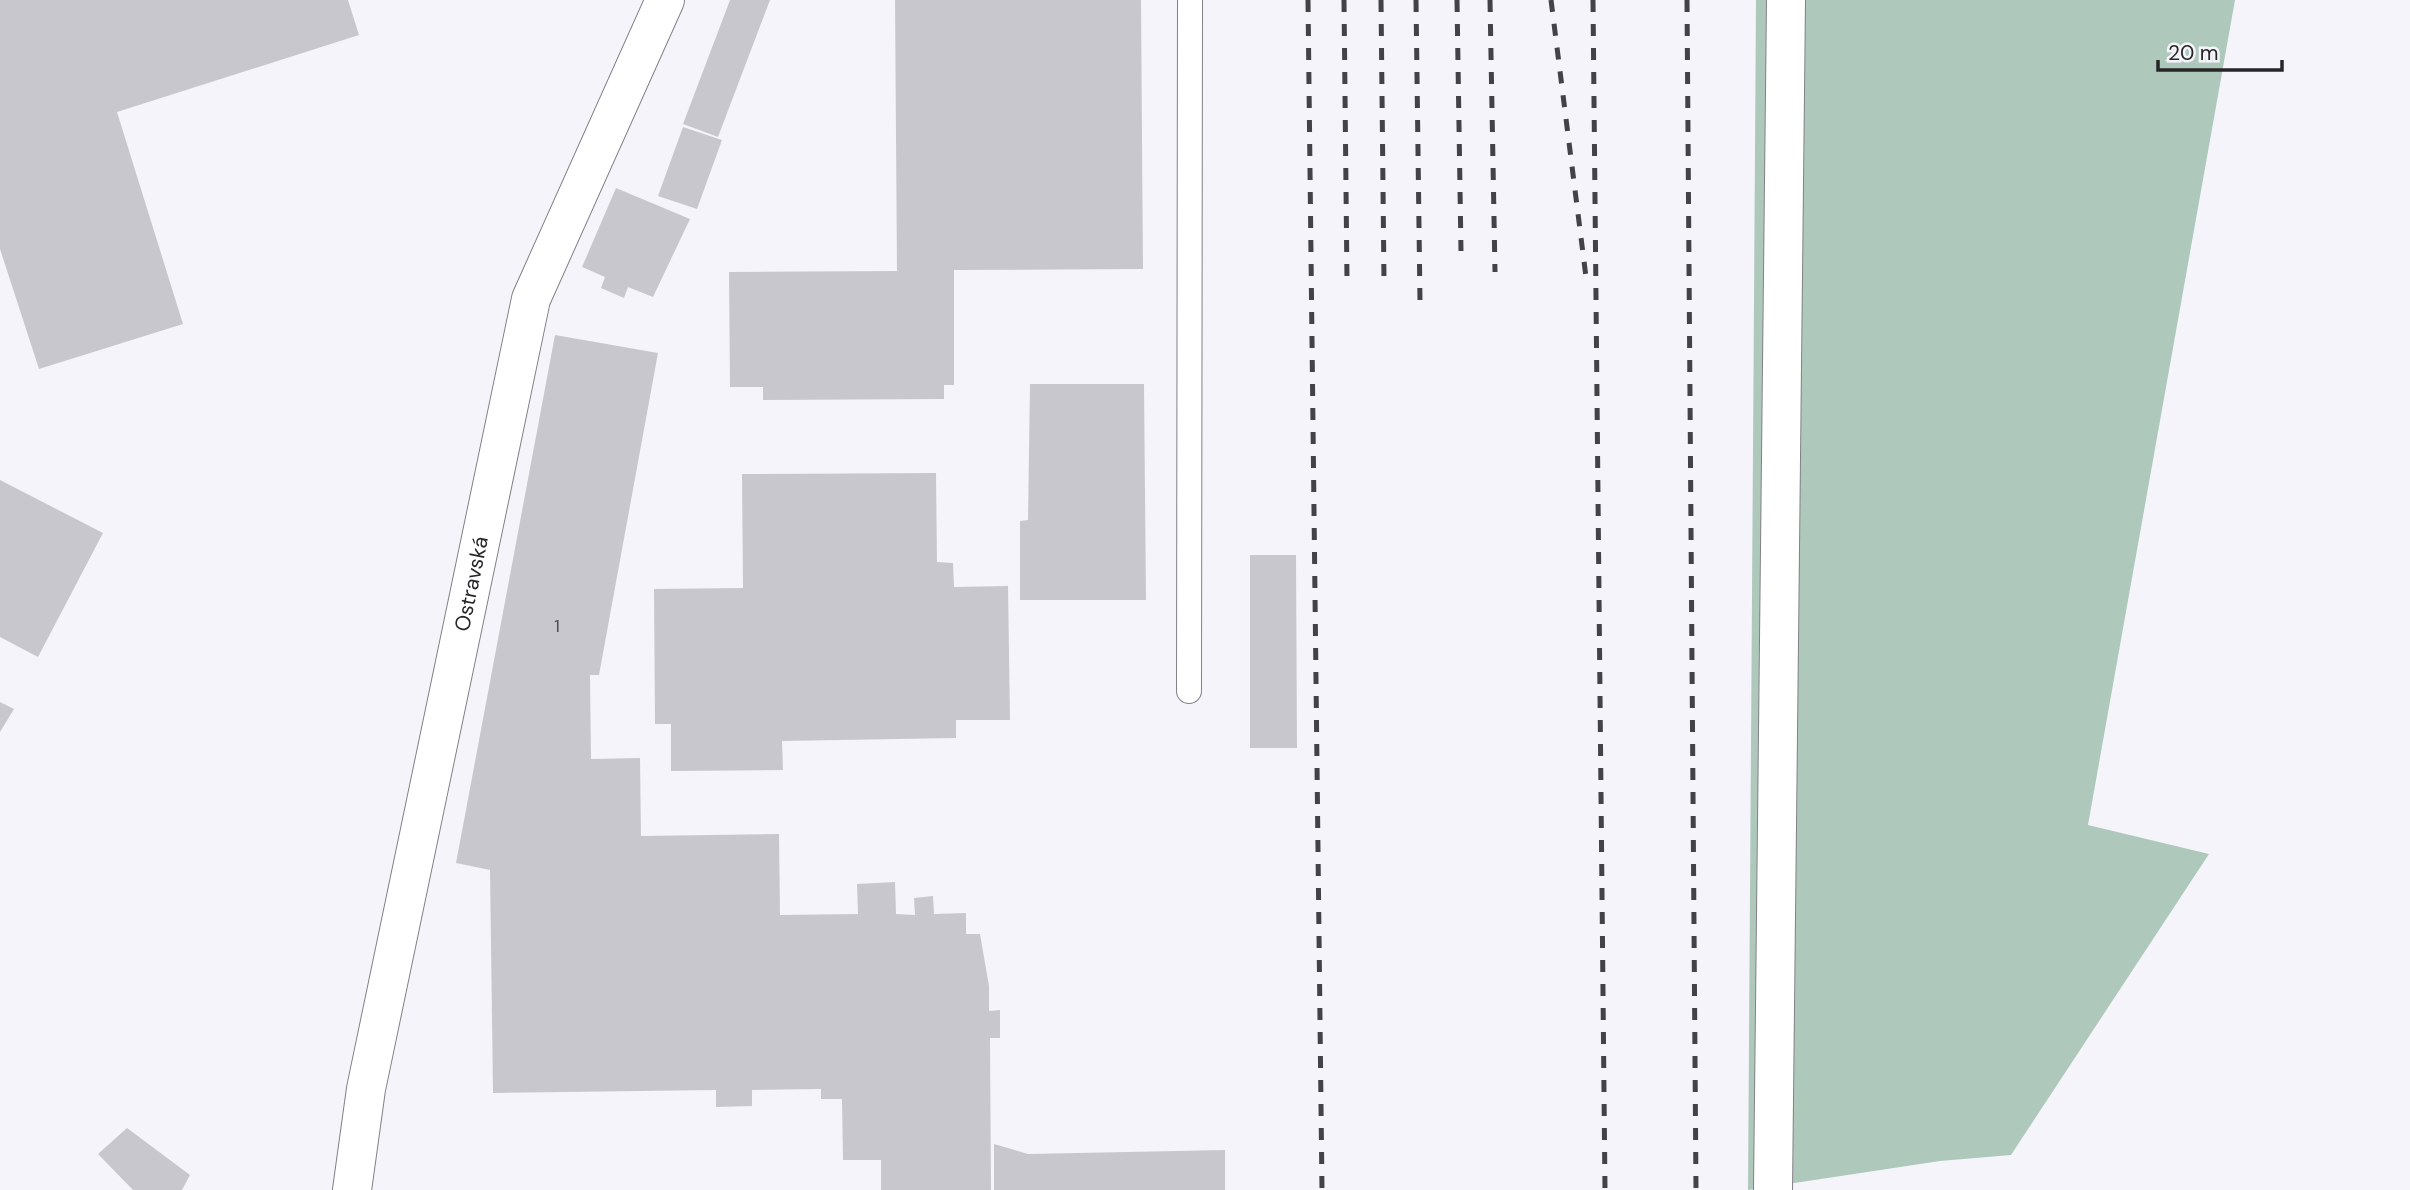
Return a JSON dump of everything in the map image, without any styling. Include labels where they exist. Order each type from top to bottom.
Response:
[{"type":"street","name":"Ostravská","points":[[352,1190],[369,1076],[531,299],[665,0]]},
{"type":"street","points":[[1773,1190],[1786,0]]},
{"type":"lane","points":[[1189,691],[1190,0]]},
{"type":"green space","points":[[1756,0],[2235,0],[2088,825],[2209,854],[2011,1155],[1940,1161],[1748,1190]]},
{"type":"building","points":[[0,0],[348,0],[359,35],[117,112],[183,324],[39,369],[0,249]]},
{"type":"building","points":[[730,0],[770,0],[718,137],[683,124]]},
{"type":"building","points":[[895,0],[1141,0],[1143,269],[954,270],[954,385],[944,385],[944,399],[763,400],[763,387],[730,387],[729,272],[897,271]]},
{"type":"building","points":[[683,127],[722,140],[697,209],[658,196]]},
{"type":"building","points":[[616,188],[690,219],[653,297],[628,287],[624,298],[601,288],[605,277],[582,267]]},
{"type":"building","points":[[555,335],[658,353],[599,675],[590,675],[591,759],[640,758],[641,836],[779,834],[780,915],[858,914],[857,884],[895,882],[896,914],[915,915],[914,898],[933,896],[934,914],[966,913],[966,934],[980,934],[989,986],[989,1011],[1000,1010],[1000,1038],[990,1038],[991,1190],[881,1190],[881,1160],[843,1160],[842,1099],[821,1099],[821,1089],[752,1090],[752,1106],[716,1107],[716,1090],[493,1093],[490,870],[456,863]]},
{"type":"building","points":[[1030,384],[1144,384],[1146,600],[1020,600],[1020,521],[1028,520]]},
{"type":"building","points":[[936,473],[937,562],[953,563],[954,587],[1008,586],[1010,720],[956,720],[956,738],[782,741],[783,770],[671,771],[671,724],[655,724],[654,589],[743,588],[742,474]]},
{"type":"building","points":[[0,480],[103,533],[38,657],[0,637]]},
{"type":"building","points":[[1250,555],[1296,555],[1297,748],[1250,748]]},
{"type":"building","points":[[0,702],[14,709],[0,732]]},
{"type":"building","points":[[127,1128],[190,1175],[182,1190],[133,1190],[98,1154]]},
{"type":"building","points":[[994,1144],[1028,1154],[1225,1150],[1225,1190],[994,1190]]},
{"type":"railway","points":[[1308,0],[1322,1190]]},
{"type":"railway","points":[[1344,0],[1347,281]]},
{"type":"railway","points":[[1381,0],[1384,281]]},
{"type":"railway","points":[[1416,0],[1420,302]]},
{"type":"railway","points":[[1457,0],[1461,251]]},
{"type":"railway","points":[[1490,0],[1495,272]]},
{"type":"railway","points":[[1551,0],[1587,285]]},
{"type":"railway","points":[[1593,0],[1605,1190]]},
{"type":"railway","points":[[1687,0],[1696,1190]]}]
